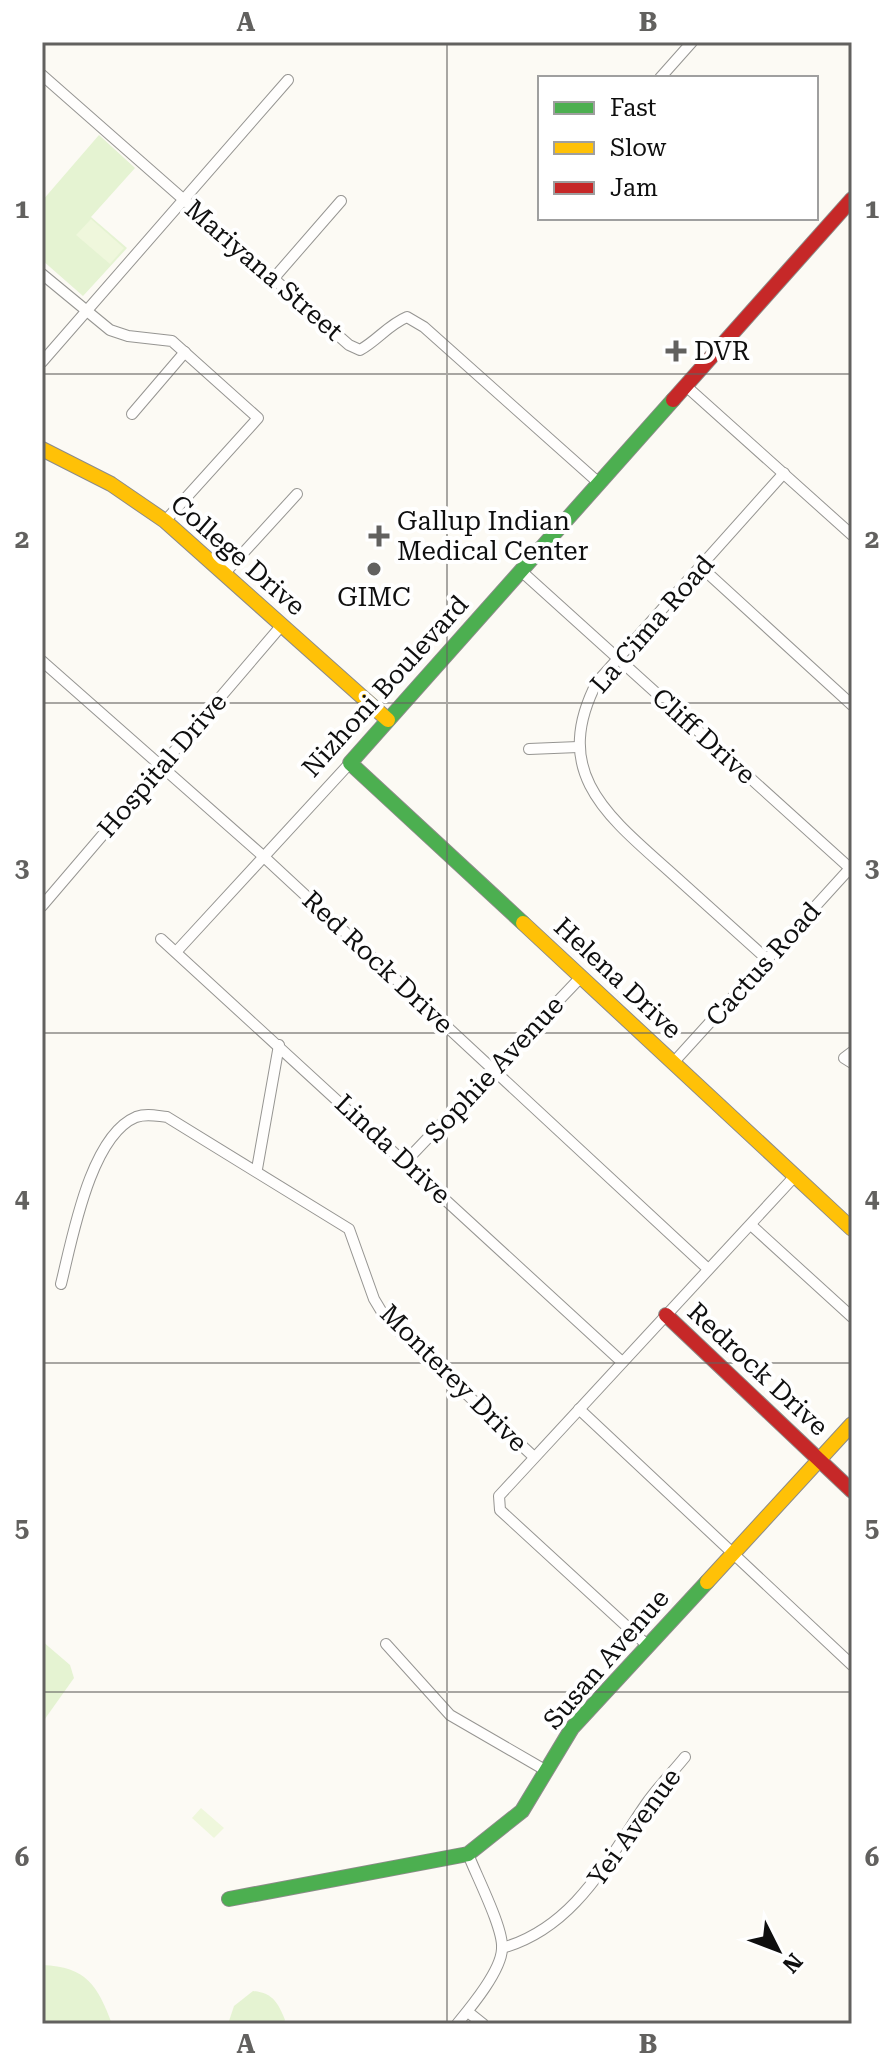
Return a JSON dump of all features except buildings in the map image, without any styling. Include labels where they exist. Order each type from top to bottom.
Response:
[{"type":"main road","name":"Nizhoni Boulevard","points":[[350,763],[852,199]]},
{"type":"main road","name":"College Drive","points":[[42,449],[111,484],[165,521],[388,720]]},
{"type":"main road","name":"Helena Drive","points":[[350,763],[852,1229]]},
{"type":"main road","name":"Redrock Drive","points":[[666,1315],[852,1491]]},
{"type":"main road","name":"Susan Avenue","points":[[229,1899],[468,1854],[500,1832],[522,1811],[572,1728],[852,1424]]},
{"type":"street","points":[[662,76],[692,42]]},
{"type":"street","name":"Mariyana Street","points":[[42,75],[349,345],[360,350],[376,342],[392,323],[407,317],[424,327],[600,484]]},
{"type":"street","points":[[42,362],[288,80]]},
{"type":"street","points":[[274,278],[341,201]]},
{"type":"street","points":[[42,274],[110,330],[128,336],[172,341],[258,418],[165,521]]},
{"type":"street","points":[[132,414],[185,352]]},
{"type":"street","points":[[687,387],[851,533]]},
{"type":"street","name":"La Cima Road","points":[[768,960],[619,826],[596,799],[585,777],[578,747],[581,716],[597,682],[784,473]]},
{"type":"street","points":[[224,574],[297,494]]},
{"type":"street","points":[[701,567],[852,705]]},
{"type":"street","name":"Cliff Drive","points":[[520,570],[851,868]]},
{"type":"street","name":"Hospital Drive","points":[[42,906],[282,625]]},
{"type":"street","name":"Red Rock Drive","points":[[42,661],[263,856],[708,1269]]},
{"type":"street","points":[[529,749],[578,747]]},
{"type":"street","name":"Nizhoni Boulevard","points":[[176,952],[350,763]]},
{"type":"street","name":"Cactus Road","points":[[673,1063],[851,868]]},
{"type":"street","name":"Linda Drive","points":[[161,939],[622,1362]]},
{"type":"street","name":"Sophie Avenue","points":[[406,1161],[581,977]]},
{"type":"street","points":[[257,1169],[279,1045]]},
{"type":"street","name":"Monterey Drive","points":[[61,1284],[81,1205],[114,1134],[134,1118],[147,1114],[167,1117],[257,1169],[349,1229],[374,1299],[386,1319],[534,1457]]},
{"type":"street","points":[[647,1645],[500,1510],[499,1496],[795,1176]]},
{"type":"street","points":[[751,1225],[852,1317]]},
{"type":"street","points":[[579,1409],[852,1665]]},
{"type":"street","points":[[386,1644],[450,1715],[545,1770]]},
{"type":"street","name":"Yei Avenue","points":[[502,1948],[518,1944],[560,1917],[591,1888],[647,1803],[685,1757]]},
{"type":"street","points":[[457,2024],[491,1978],[502,1948],[490,1905],[468,1854]]},
{"type":"street","points":[[468,2012],[483,2024]]},
{"type":"green space","points":[[99,135],[135,168],[91,217],[127,248],[83,296],[42,260],[42,201]]},
{"type":"green space","points":[[91,219],[124,248],[110,264],[76,235]]},
{"type":"green space","points":[[42,1641],[70,1665],[74,1678],[42,1723]]},
{"type":"green space","points":[[201,1808],[224,1828],[214,1838],[192,1818]]},
{"type":"green space","points":[[42,1965],[80,1974],[95,1989],[112,2024],[42,2024]]},
{"type":"green space","points":[[253,1991],[274,2000],[285,2020],[283,2024],[228,2024],[234,2006]]},
{"type":"traffic: fast","points":[[523,923],[350,763],[673,400]]},
{"type":"traffic: fast","points":[[229,1899],[468,1854],[522,1811],[572,1728],[707,1582]]},
{"type":"traffic: slow","points":[[42,449],[111,484],[165,521],[388,720]]},
{"type":"traffic: slow","points":[[523,923],[852,1229]]},
{"type":"traffic: slow","points":[[707,1582],[852,1424]]},
{"type":"traffic: jam","points":[[673,400],[852,199]]},
{"type":"traffic: jam","points":[[666,1315],[852,1491]]},
{"type":"place","name":"DVR","points":[[676,351]]},
{"type":"place","name":"Gallup Indian Medical Center","points":[[379,536]]},
{"type":"place","name":"GIMC","points":[[374,569]]}]
